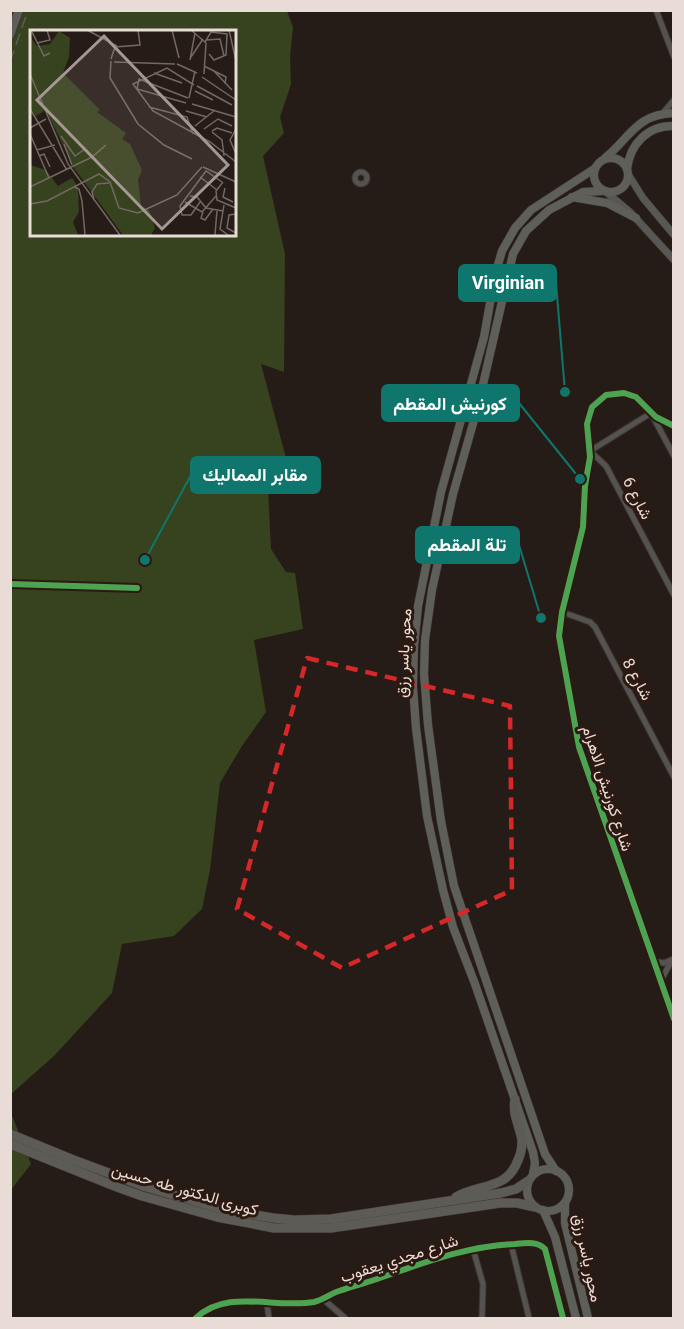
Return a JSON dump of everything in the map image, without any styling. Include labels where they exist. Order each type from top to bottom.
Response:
[{"type":"highway","points":[[10,35],[19,10]]},
{"type":"highway","points":[[451,1201],[470,1190],[498,1183],[513,1170],[522,1147],[514,1113],[515,1100]]},
{"type":"highway","name":"كوبرى الدكتور طه حسين","points":[[10,1134],[121,1179],[221,1209],[257,1216],[312,1220],[451,1201],[506,1192],[531,1178]]},
{"type":"highway","name":"كوبرى الدكتور طه حسين","points":[[10,1144],[142,1196],[217,1217],[274,1228],[330,1228],[500,1203],[517,1203],[539,1209]]},
{"type":"main road","points":[[674,113],[650,117],[638,124],[594,169],[594,180],[605,192],[621,203],[674,260]]},
{"type":"main road","points":[[605,192],[615,192],[627,181],[632,151],[642,137],[660,127],[674,126]]},
{"type":"main road","points":[[604,159],[618,160],[649,206],[674,235]]},
{"type":"main road","name":"محور ياسر رزق","points":[[531,1178],[534,1158],[442,890],[427,816],[416,728],[413,687],[414,646],[418,606],[441,492],[484,337],[499,259],[510,236],[525,216],[544,200],[594,169]]},
{"type":"main road","name":"محور ياسر رزق","points":[[556,1171],[545,1154],[454,886],[441,821],[428,725],[424,657],[426,623],[453,494],[483,385],[510,263],[516,246],[532,224],[570,197],[583,192],[605,192]]},
{"type":"main road","points":[[570,197],[607,202],[636,218]]},
{"type":"main road","points":[[544,1169],[556,1171],[566,1179],[568,1195],[565,1202],[555,1210],[539,1209],[528,1197],[526,1189],[531,1178],[544,1169]]},
{"type":"main road","name":"محور ياسر رزق","points":[[565,1202],[565,1223],[588,1318]]},
{"type":"main road","name":"محور ياسر رزق","points":[[539,1209],[555,1237],[576,1318]]},
{"type":"street","points":[[656,10],[674,57]]},
{"type":"street","points":[[662,114],[674,100]]},
{"type":"street","name":"شارع كورنيش الاهرام","points":[[674,426],[660,420],[641,401],[630,394],[618,392],[600,398],[592,407],[587,418],[590,451],[582,536],[562,612],[560,644],[579,747],[674,1019]]},
{"type":"street","points":[[590,451],[651,413],[674,456]]},
{"type":"street","name":"شارع 6","points":[[590,451],[606,466],[674,595]]},
{"type":"street","points":[[10,584],[136,588]]},
{"type":"street","name":"شارع 8","points":[[562,612],[590,622],[595,627],[674,777]]},
{"type":"street","points":[[653,962],[664,963],[673,959]]},
{"type":"street","points":[[660,982],[673,959]]},
{"type":"street","name":"شارع مجدي يعقوب","points":[[195,1318],[216,1304],[234,1302],[293,1304],[323,1299],[336,1292],[424,1261],[473,1248],[537,1243],[544,1247],[563,1318]]},
{"type":"street","points":[[511,1244],[529,1318]]},
{"type":"street","points":[[473,1248],[483,1284],[482,1318]]},
{"type":"street","points":[[323,1299],[345,1318]]},
{"type":"street","points":[[267,1304],[269,1318]]},
{"type":"highlighted area","points":[[307,658],[510,706],[512,890],[342,968],[237,909]]},
{"type":"green space","points":[[11,11],[287,11],[293,27],[290,57],[291,84],[280,117],[284,133],[263,156],[285,254],[284,372],[261,364],[286,458],[268,487],[271,549],[286,572],[295,573],[303,629],[254,640],[266,712],[220,783],[210,870],[202,909],[174,936],[122,944],[112,993],[54,1056],[11,1094]]},
{"type":"green space","points":[[10,1110],[31,1164],[11,1190],[10,1190]]},
{"type":"railway","points":[[10,62],[28,10]]},
{"type":"cycle path","points":[[674,426],[656,417],[636,397],[624,393],[606,395],[592,407],[587,424],[590,457],[585,486],[583,527],[562,612],[559,636],[579,747],[674,1019]]},
{"type":"cycle path","points":[[10,584],[137,588]]},
{"type":"cycle path","points":[[196,1318],[208,1309],[222,1304],[252,1301],[314,1302],[339,1291],[461,1252],[497,1245],[527,1243],[539,1245],[545,1249],[563,1318]]},
{"type":"place","name":"Virginian","points":[[565,392]]},
{"type":"place","name":"كورنيش المقطم","points":[[580,479]]},
{"type":"place","name":"مقابر المماليك","points":[[145,560]]},
{"type":"place","name":"تلة المقطم","points":[[541,618]]}]
